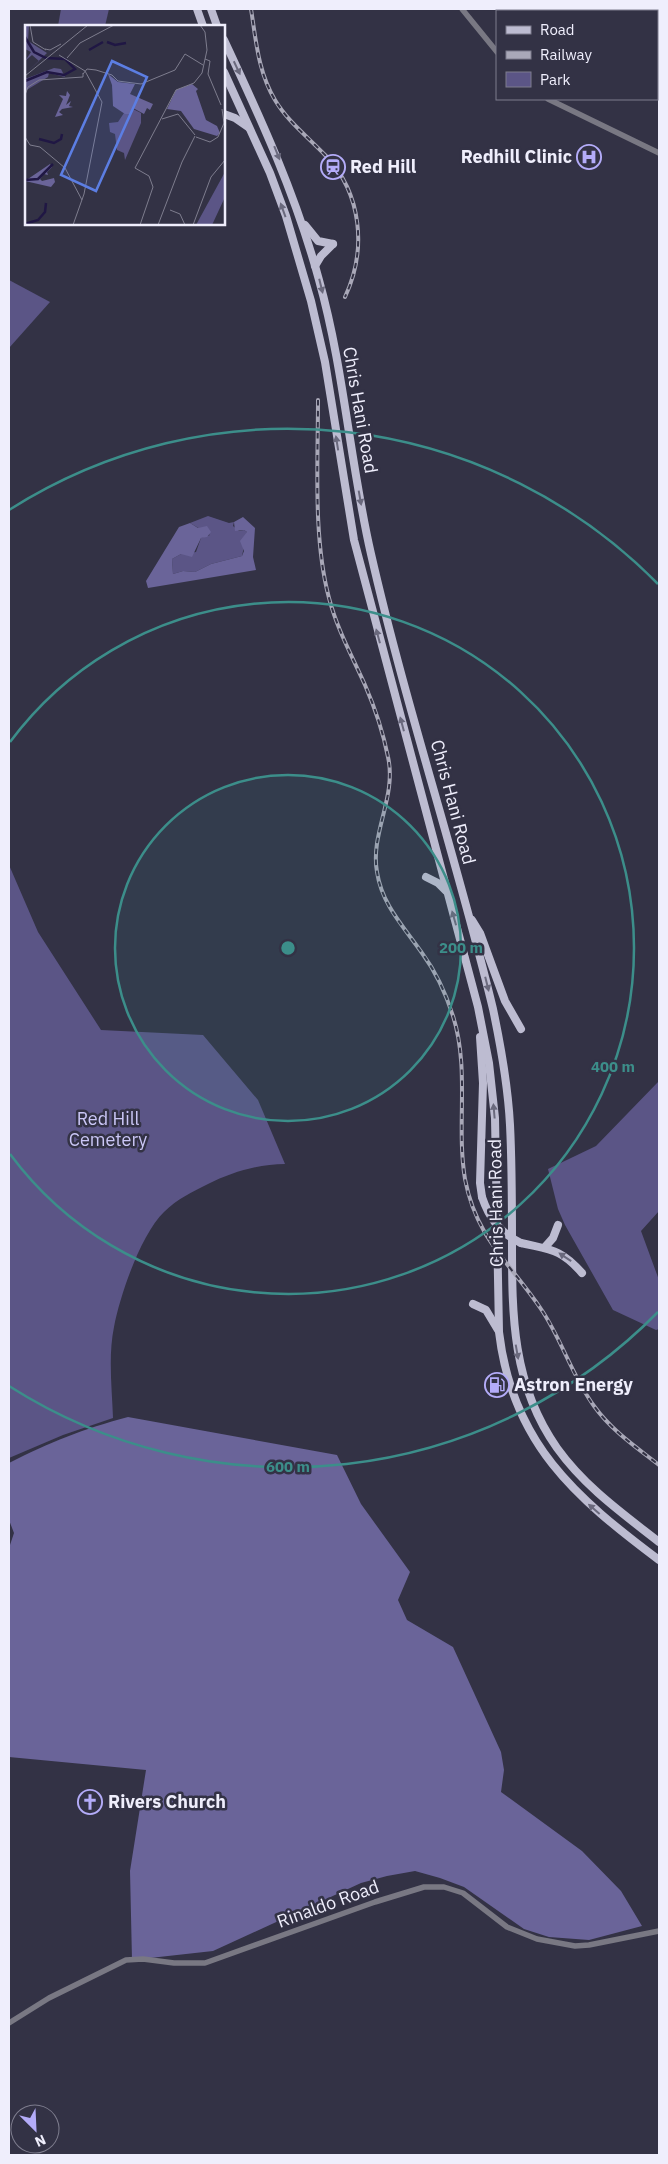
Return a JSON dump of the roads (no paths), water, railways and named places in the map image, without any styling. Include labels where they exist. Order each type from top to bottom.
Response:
[{"type":"main road","points":[[197,9],[203,25]]},
{"type":"main road","points":[[211,9],[217,25]]},
{"type":"main road","name":"Chris Hani Road","points":[[225,42],[268,134],[301,220],[315,266],[337,358],[371,554],[493,1009],[504,1067],[510,1124],[512,1304],[516,1348],[523,1378],[546,1430],[570,1464],[594,1491],[659,1542]]},
{"type":"main road","name":"Chris Hani Road","points":[[225,74],[270,173],[286,216],[310,301],[324,362],[354,540],[481,1020],[489,1063],[495,1118],[499,1332],[504,1363],[513,1394],[537,1443],[563,1478],[583,1499],[659,1560]]},
{"type":"main road","points":[[225,114],[236,118],[249,128]]},
{"type":"main road","points":[[301,220],[318,241],[333,244],[324,252],[315,266]]},
{"type":"main road","points":[[426,877],[438,883],[447,893]]},
{"type":"main road","points":[[467,912],[480,933],[505,1001],[521,1029]]},
{"type":"main road","points":[[481,1020],[482,1197],[493,1221],[504,1234],[521,1243],[545,1247],[565,1256],[582,1272]]},
{"type":"main road","points":[[545,1247],[553,1238],[558,1225]]},
{"type":"main road","points":[[473,1304],[486,1310],[499,1332]]},
{"type":"street","points":[[462,9],[496,51]]},
{"type":"street","points":[[550,100],[659,153]]},
{"type":"street","name":"Rinaldo Road","points":[[9,2023],[49,1998],[126,1960],[142,1959],[182,1964],[205,1963],[375,1902],[424,1887],[444,1887],[463,1893],[507,1926],[526,1936],[575,1946],[659,1931]]},
{"type":"railway","points":[[251,9],[258,56],[269,89],[280,108],[338,171],[354,205],[358,242],[352,279],[345,297]]},
{"type":"railway","points":[[318,400],[318,526],[324,575],[336,621],[372,702],[381,729],[390,772],[387,801],[377,843],[377,872],[389,905],[432,968],[444,991],[453,1016],[461,1057],[463,1159],[470,1200],[486,1234],[541,1309],[579,1383],[594,1406],[616,1431],[659,1465]]},
{"type":"place","name":"Redhill Clinic","points":[[589,157]]},
{"type":"place","name":"Red Hill","points":[[333,167]]},
{"type":"place","name":"Astron Energy","points":[[497,1385]]},
{"type":"place","name":"Rivers Church","points":[[90,1802]]},
{"type":"park label","name":"Red Hill Cemetery","points":[[108,1129]]}]
